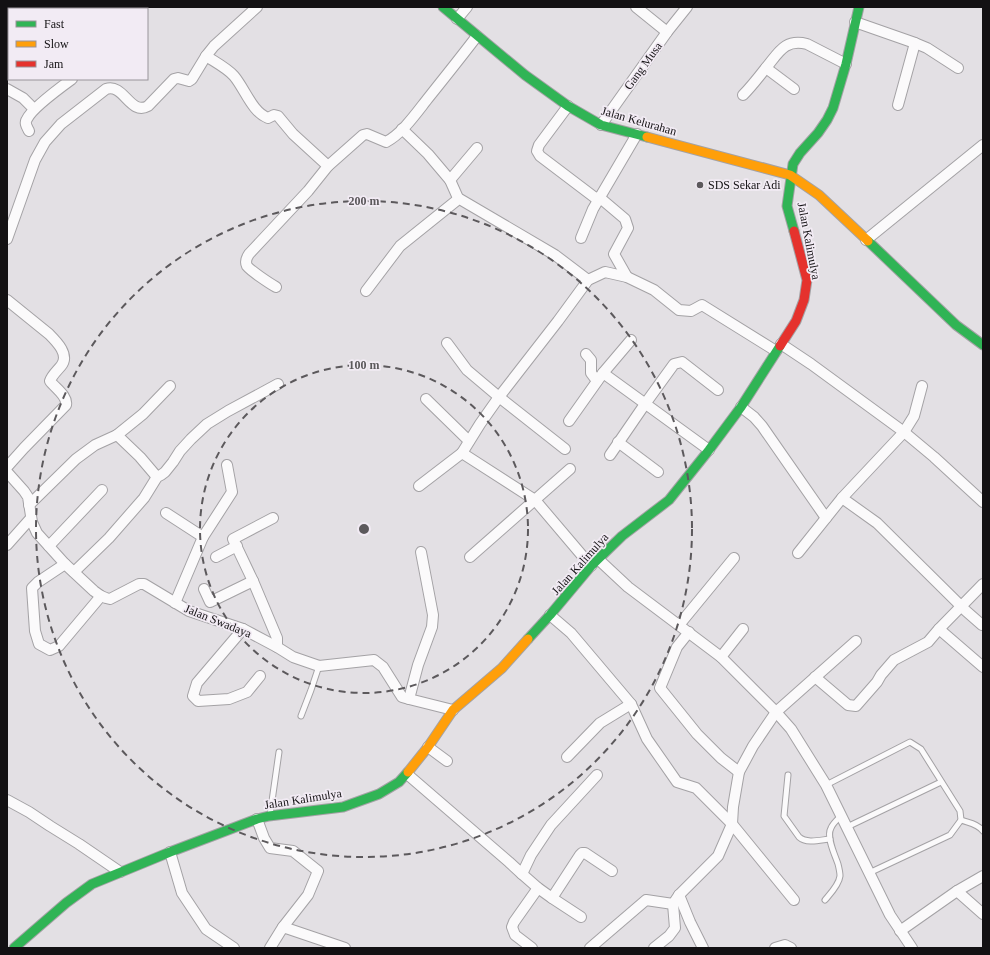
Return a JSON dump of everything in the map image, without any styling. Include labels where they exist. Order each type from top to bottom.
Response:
[{"type":"street","points":[[7,239],[35,160],[45,142],[61,124],[106,89],[116,89],[136,107],[144,108],[148,106],[174,79],[178,78],[189,81],[192,79],[214,46],[257,7]]},
{"type":"street","name":"Jalan Kelurahan","points":[[443,7],[524,75],[568,106],[601,125],[790,176]]},
{"type":"street","points":[[457,19],[467,7]]},
{"type":"street","points":[[636,7],[667,32]]},
{"type":"street","name":"Gang Musa","points":[[601,125],[686,7]]},
{"type":"street","points":[[790,176],[792,164],[818,133],[833,108],[846,64],[859,7]]},
{"type":"street","points":[[855,22],[915,42],[958,68]]},
{"type":"street","points":[[276,288],[247,266],[246,261],[249,254],[308,191],[328,166],[363,136],[367,134],[386,142],[402,129],[477,36]]},
{"type":"street","points":[[898,105],[915,42]]},
{"type":"street","points":[[743,95],[778,52],[792,44],[807,44],[846,64]]},
{"type":"street","points":[[206,56],[234,76],[261,114],[268,118],[274,115],[278,116],[293,134],[328,166]]},
{"type":"street","points":[[766,68],[794,89]]},
{"type":"street","points":[[29,131],[26,125],[26,120],[34,109],[71,80]]},
{"type":"street","points":[[7,89],[19,96],[34,109]]},
{"type":"street","points":[[568,106],[539,145],[537,151],[540,156],[599,198],[625,219],[628,228],[614,254],[627,277]]},
{"type":"street","points":[[402,129],[428,154],[450,180],[458,198],[556,256],[588,280]]},
{"type":"street","points":[[581,238],[593,208],[637,134]]},
{"type":"street","points":[[866,240],[983,145]]},
{"type":"street","points":[[450,180],[477,148]]},
{"type":"street","name":"Jalan Kalimulya","points":[[14,948],[66,903],[92,884],[170,852],[257,820],[270,816],[343,807],[379,794],[399,782],[428,747],[453,710],[502,668],[594,563],[622,536],[669,500],[741,407],[796,321],[804,300],[807,280],[787,206],[790,176],[818,195],[956,325],[983,345]]},
{"type":"street","points":[[366,291],[400,246],[458,198]]},
{"type":"street","points":[[419,486],[462,453],[499,397],[588,280],[605,272],[627,277],[654,290],[679,310],[691,311],[702,304],[779,348],[811,364],[904,432],[983,502]]},
{"type":"street","points":[[7,300],[49,334],[63,350],[64,360],[62,365],[50,381],[67,402],[66,405],[7,467]]},
{"type":"street","points":[[569,421],[600,377],[631,340]]},
{"type":"street","points":[[446,343],[466,370],[564,449]]},
{"type":"street","points":[[586,354],[591,360],[591,373],[645,404],[709,450]]},
{"type":"street","points":[[610,455],[674,364],[682,362],[718,390]]},
{"type":"street","points":[[74,572],[109,538],[144,498],[157,477],[164,472],[180,451],[207,424],[278,384]]},
{"type":"street","points":[[29,505],[76,459],[95,445],[117,435],[143,414],[170,386]]},
{"type":"street","points":[[798,553],[842,498],[904,432],[914,416],[922,386]]},
{"type":"street","points":[[426,399],[469,441]]},
{"type":"street","points":[[741,407],[754,417],[762,426],[826,518]]},
{"type":"street","points":[[117,435],[140,457],[157,477]]},
{"type":"street","points":[[618,442],[658,472]]},
{"type":"street","points":[[462,453],[535,500],[594,563],[628,586],[721,657],[776,712],[791,729],[826,785],[890,915],[912,948]]},
{"type":"street","points":[[175,603],[203,537],[232,492],[227,465]]},
{"type":"street","points":[[470,557],[570,469]]},
{"type":"street","points":[[7,472],[24,491],[28,498],[31,518],[35,530],[65,564],[101,596],[59,646],[50,650],[39,644],[35,631],[32,588],[38,582],[65,564]]},
{"type":"street","points":[[49,546],[102,490]]},
{"type":"street","points":[[842,498],[877,523],[982,625]]},
{"type":"street","points":[[166,513],[203,537]]},
{"type":"street","points":[[7,545],[31,518]]},
{"type":"street","points":[[273,518],[233,539],[254,581],[277,638],[277,647]]},
{"type":"street","points":[[216,557],[237,546]]},
{"type":"street","points":[[421,552],[433,615],[432,627],[418,665],[409,699],[453,710]]},
{"type":"street","points":[[679,625],[734,558]]},
{"type":"street","points":[[204,589],[210,602],[254,581]]},
{"type":"street","name":"Jalan Swadaya","points":[[101,596],[110,599],[139,584],[144,584],[189,611],[243,629],[293,657],[319,666],[374,660],[383,667],[402,696],[409,699]]},
{"type":"street","points":[[815,677],[848,705],[856,706],[894,660],[928,642],[983,584]]},
{"type":"street","points":[[550,615],[571,633],[632,704],[647,739],[677,782],[696,788],[732,824],[794,900]]},
{"type":"street","points":[[243,629],[198,684],[193,696],[198,701],[229,699],[247,692],[260,676]]},
{"type":"street","points":[[721,657],[743,629]]},
{"type":"street","points":[[939,629],[983,668]]},
{"type":"street","points":[[689,632],[677,647],[660,688],[697,734],[721,758],[739,772]]},
{"type":"street","points":[[654,948],[675,928],[672,904],[718,856],[732,824],[732,807],[739,772],[753,746],[776,712],[856,641]]},
{"type":"street","points":[[567,757],[600,723],[632,704]]},
{"type":"street","points":[[428,747],[447,761]]},
{"type":"street","points":[[407,774],[538,888],[581,917]]},
{"type":"street","points":[[522,874],[531,855],[551,825],[597,775]]},
{"type":"street","points":[[7,800],[29,812],[120,872]]},
{"type":"street","points":[[257,820],[264,838],[270,848],[292,851],[318,871],[308,895],[283,927],[270,948]]},
{"type":"street","points":[[170,852],[182,893],[206,929],[234,948]]},
{"type":"street","points":[[552,898],[582,853],[585,853],[612,870]]},
{"type":"street","points":[[900,931],[957,891],[983,876]]},
{"type":"street","points":[[532,948],[516,934],[512,927],[538,888]]},
{"type":"street","points":[[957,891],[983,914]]},
{"type":"street","points":[[679,895],[703,948]]},
{"type":"street","points":[[590,948],[646,900],[672,904]]},
{"type":"street","points":[[283,927],[345,948]]},
{"type":"street","points":[[776,948],[785,945],[792,948]]},
{"type":"lane","points":[[301,716],[319,666]]},
{"type":"lane","points":[[826,785],[910,742],[921,750],[960,812],[961,820],[950,835],[869,873]]},
{"type":"lane","points":[[270,816],[279,752]]},
{"type":"lane","points":[[788,775],[784,811],[785,818],[802,840],[810,841],[830,839]]},
{"type":"lane","points":[[847,827],[941,782]]},
{"type":"lane","points":[[825,900],[838,882],[840,875],[829,834],[830,828],[841,816]]},
{"type":"lane","points":[[961,820],[978,826],[983,831]]},
{"type":"traffic: fast","points":[[443,7],[525,75],[568,106],[601,125],[647,137]]},
{"type":"traffic: fast","points":[[794,231],[787,206],[793,164],[800,153],[818,133],[833,108],[846,64],[859,7]]},
{"type":"traffic: fast","points":[[868,241],[956,325],[983,345]]},
{"type":"traffic: fast","points":[[528,639],[591,566],[622,536],[669,500],[741,407],[780,346]]},
{"type":"traffic: fast","points":[[14,948],[66,903],[92,884],[257,819],[269,816],[343,807],[379,794],[399,782],[408,772]]},
{"type":"traffic: slow","points":[[647,137],[790,175],[819,195],[868,241]]},
{"type":"traffic: slow","points":[[408,772],[428,747],[453,710],[502,668],[528,639]]},
{"type":"traffic: jam","points":[[780,346],[796,321],[804,300],[807,280],[794,231]]},
{"type":"place","name":"SDS Sekar Adi","points":[[700,185]]}]
